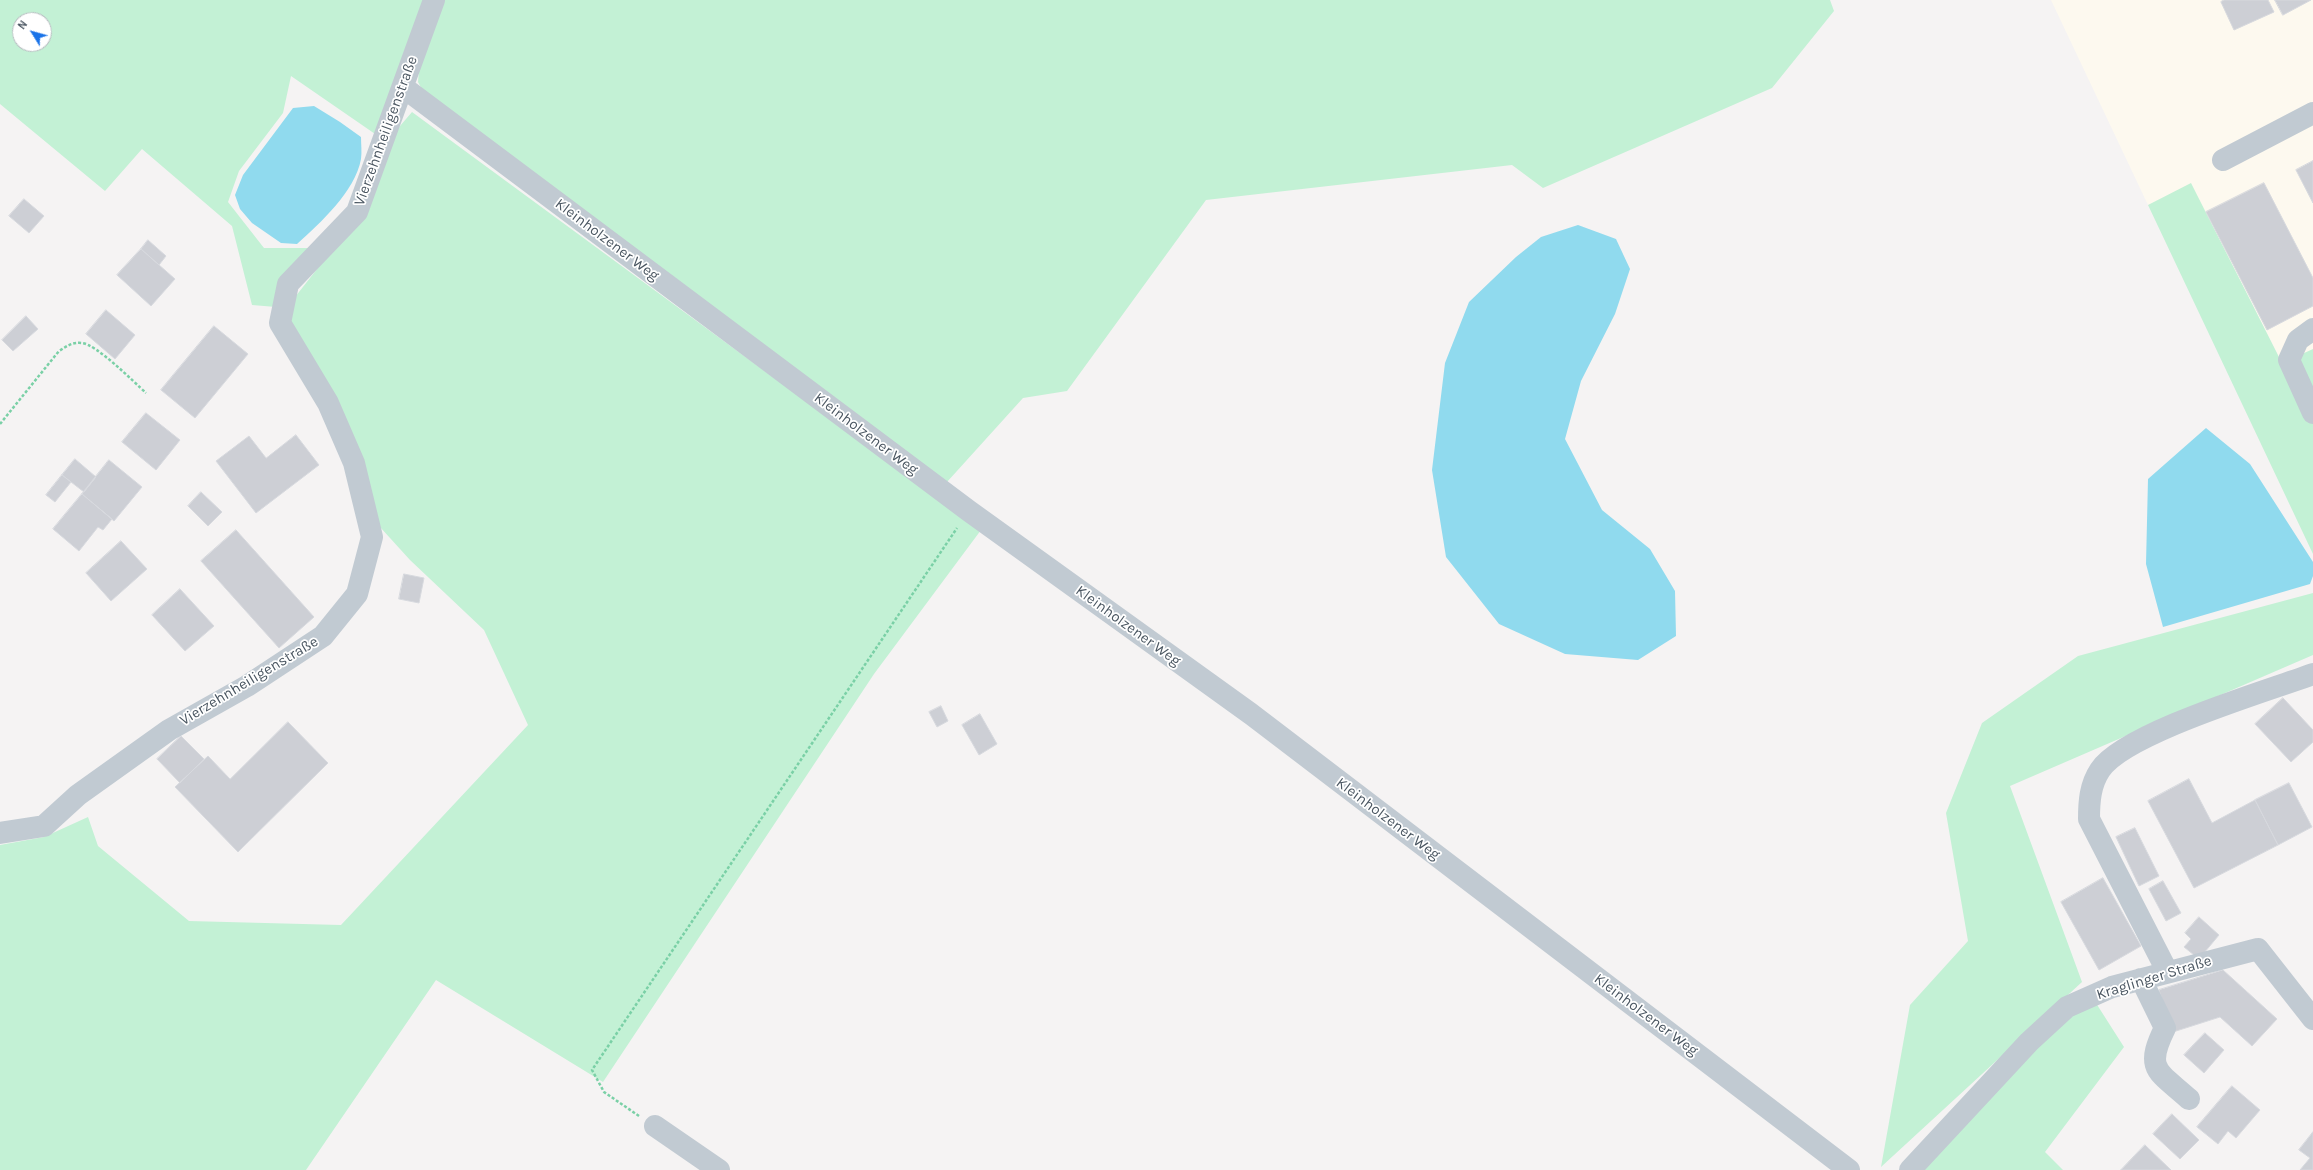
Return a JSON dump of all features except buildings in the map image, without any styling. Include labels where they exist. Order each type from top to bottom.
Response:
[{"type":"street","name":"Vierzehnheiligenstraße","points":[[0,833],[44,826],[78,795],[169,730],[247,686],[323,636],[357,594],[372,537],[354,464],[328,403],[280,322],[288,284],[357,212],[434,0]]},
{"type":"street","name":"Kleinholzener Weg","points":[[403,87],[969,511],[1251,714],[1849,1170]]},
{"type":"street","points":[[2223,160],[2313,113]]},
{"type":"street","points":[[2313,329],[2298,340],[2289,360],[2313,413]]},
{"type":"street","points":[[2167,971],[2089,820],[2090,794],[2100,770],[2112,756],[2156,731],[2313,674]]},
{"type":"street","name":"Kraglinger Straße","points":[[1910,1170],[2029,1042],[2067,1007],[2112,987],[2167,971],[2258,949],[2313,1019]]},
{"type":"street","points":[[2141,979],[2166,1028],[2156,1047],[2154,1058],[2155,1065],[2164,1077],[2189,1099]]},
{"type":"street","points":[[655,1126],[719,1170]]},
{"type":"path","points":[[0,424],[59,351],[70,343],[84,343],[94,348],[146,393]]},
{"type":"path","points":[[655,1126],[604,1092],[592,1070],[969,511]]},
{"type":"shaded area","points":[[2051,0],[2313,0],[2313,350],[2282,363],[2191,184],[2148,205]]},
{"type":"green space","points":[[0,0],[424,0],[378,136],[291,76],[283,113],[239,171],[228,202],[264,248],[313,248],[276,307],[252,305],[232,226],[142,149],[105,191],[0,104]]},
{"type":"green space","points":[[441,0],[1830,0],[1834,11],[1772,88],[1543,188],[1512,165],[1206,200],[1067,391],[1023,398],[947,482],[424,93],[418,82],[420,58]]},
{"type":"green space","points":[[412,112],[981,530],[874,674],[603,1082],[436,980],[306,1170],[0,1170],[0,845],[44,837],[88,817],[98,846],[189,921],[341,925],[528,725],[484,630],[410,560],[380,527],[288,325],[288,306],[321,264],[400,126]]},
{"type":"green space","points":[[2191,183],[2282,363],[2313,349],[2313,554],[2148,205]]},
{"type":"green space","points":[[2313,593],[2313,655],[2010,786],[2082,982],[1881,1167],[1910,1005],[1968,941],[1946,813],[1982,723],[2078,656]]},
{"type":"green space","points":[[2094,1000],[2124,1047],[2045,1152],[2063,1170],[1922,1170],[2031,1045]]},
{"type":"water","points":[[314,106],[361,137],[361,159],[352,183],[326,217],[297,244],[281,243],[252,223],[240,209],[235,195],[243,175],[293,108]]},
{"type":"water","points":[[1578,225],[1616,239],[1630,269],[1615,314],[1581,381],[1565,439],[1602,510],[1650,549],[1675,591],[1676,636],[1638,660],[1565,654],[1499,624],[1446,557],[1432,470],[1445,363],[1469,302],[1516,257],[1541,237]]},
{"type":"water","points":[[2206,428],[2250,464],[2313,562],[2313,576],[2310,584],[2163,627],[2146,564],[2148,479]]}]
